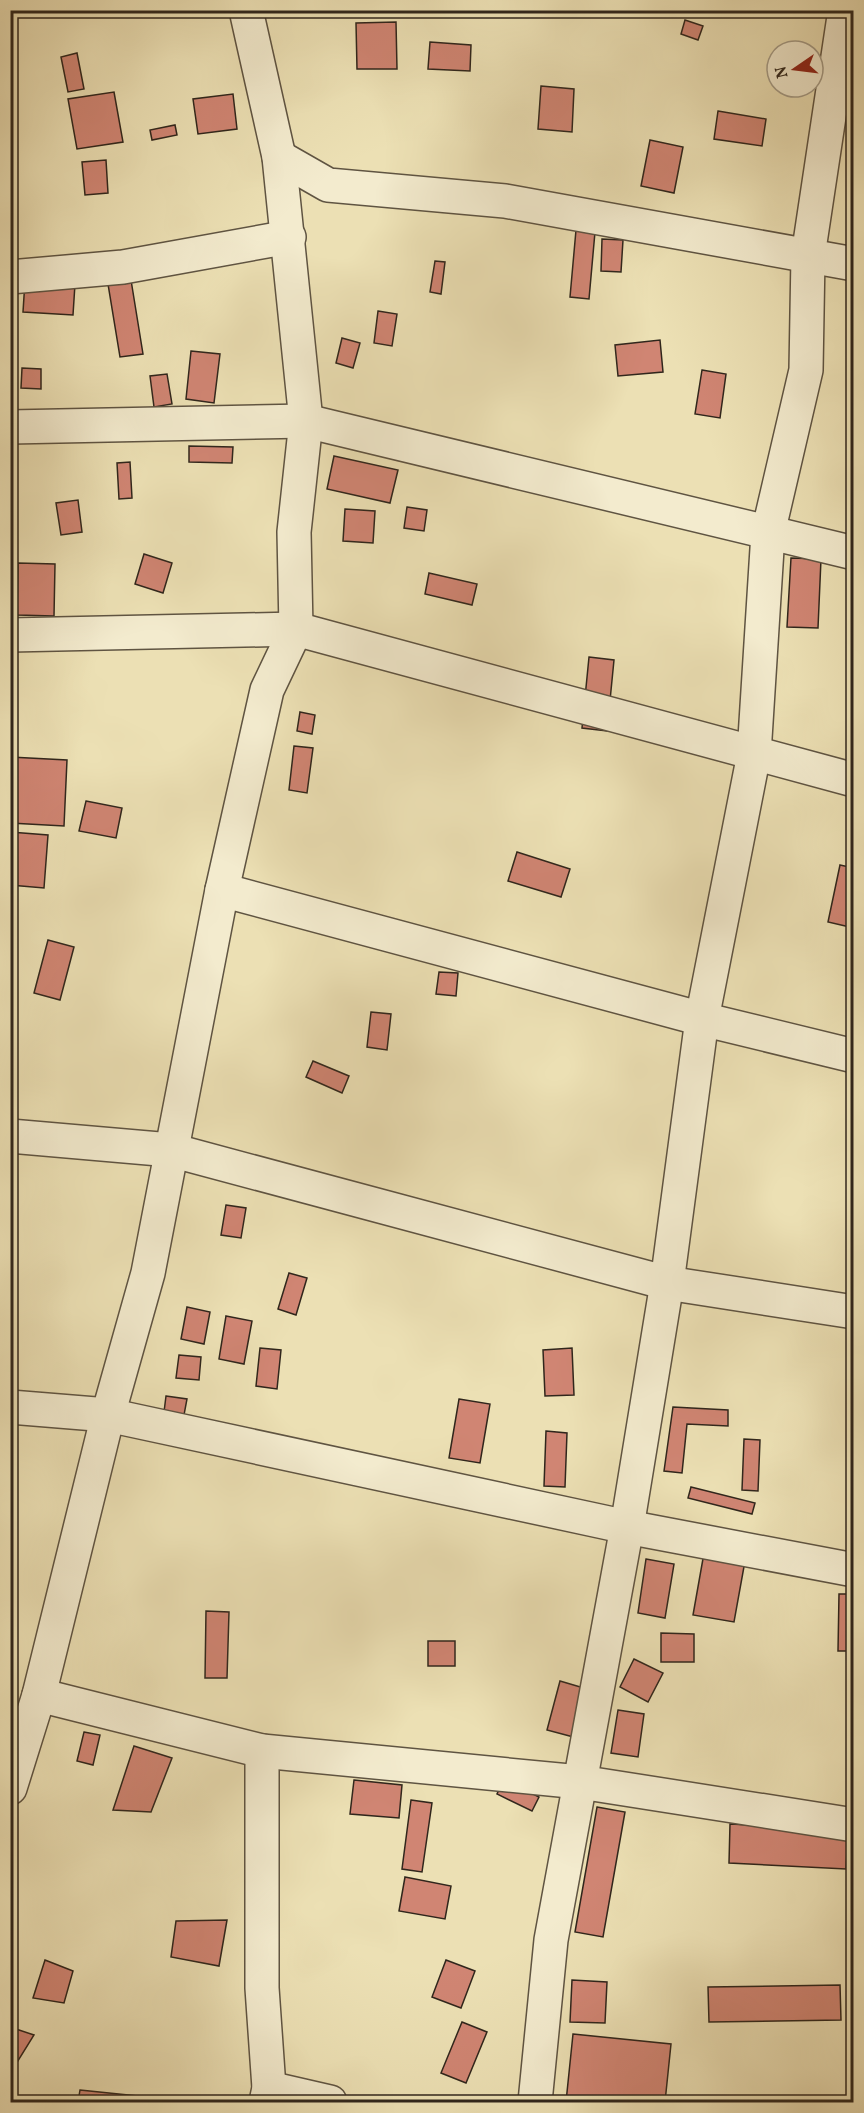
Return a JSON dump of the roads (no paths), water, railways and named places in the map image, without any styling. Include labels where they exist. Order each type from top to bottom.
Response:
[{"type":"street","points":[[10,1788],[39,1695],[108,1416],[148,1273],[222,890],[267,690],[296,629],[294,532],[306,421],[289,237],[279,157],[246,10]]},
{"type":"street","points":[[535,2103],[551,1940],[627,1527],[667,1283],[702,1019],[754,754],[768,533],[806,370],[808,256],[845,10]]},
{"type":"street","points":[[279,157],[328,185],[505,201],[854,264]]},
{"type":"street","points":[[10,277],[123,267],[289,237]]},
{"type":"street","points":[[10,427],[306,421],[854,553]]},
{"type":"street","points":[[10,635],[296,629],[854,780]]},
{"type":"street","points":[[222,890],[702,1019],[854,1056]]},
{"type":"street","points":[[10,1136],[171,1150],[667,1283],[854,1312]]},
{"type":"street","points":[[10,1407],[108,1416],[627,1527],[854,1570]]},
{"type":"street","points":[[39,1695],[262,1751],[580,1782],[854,1825]]},
{"type":"street","points":[[262,1751],[262,1988],[267,2095],[330,2103]]}]
